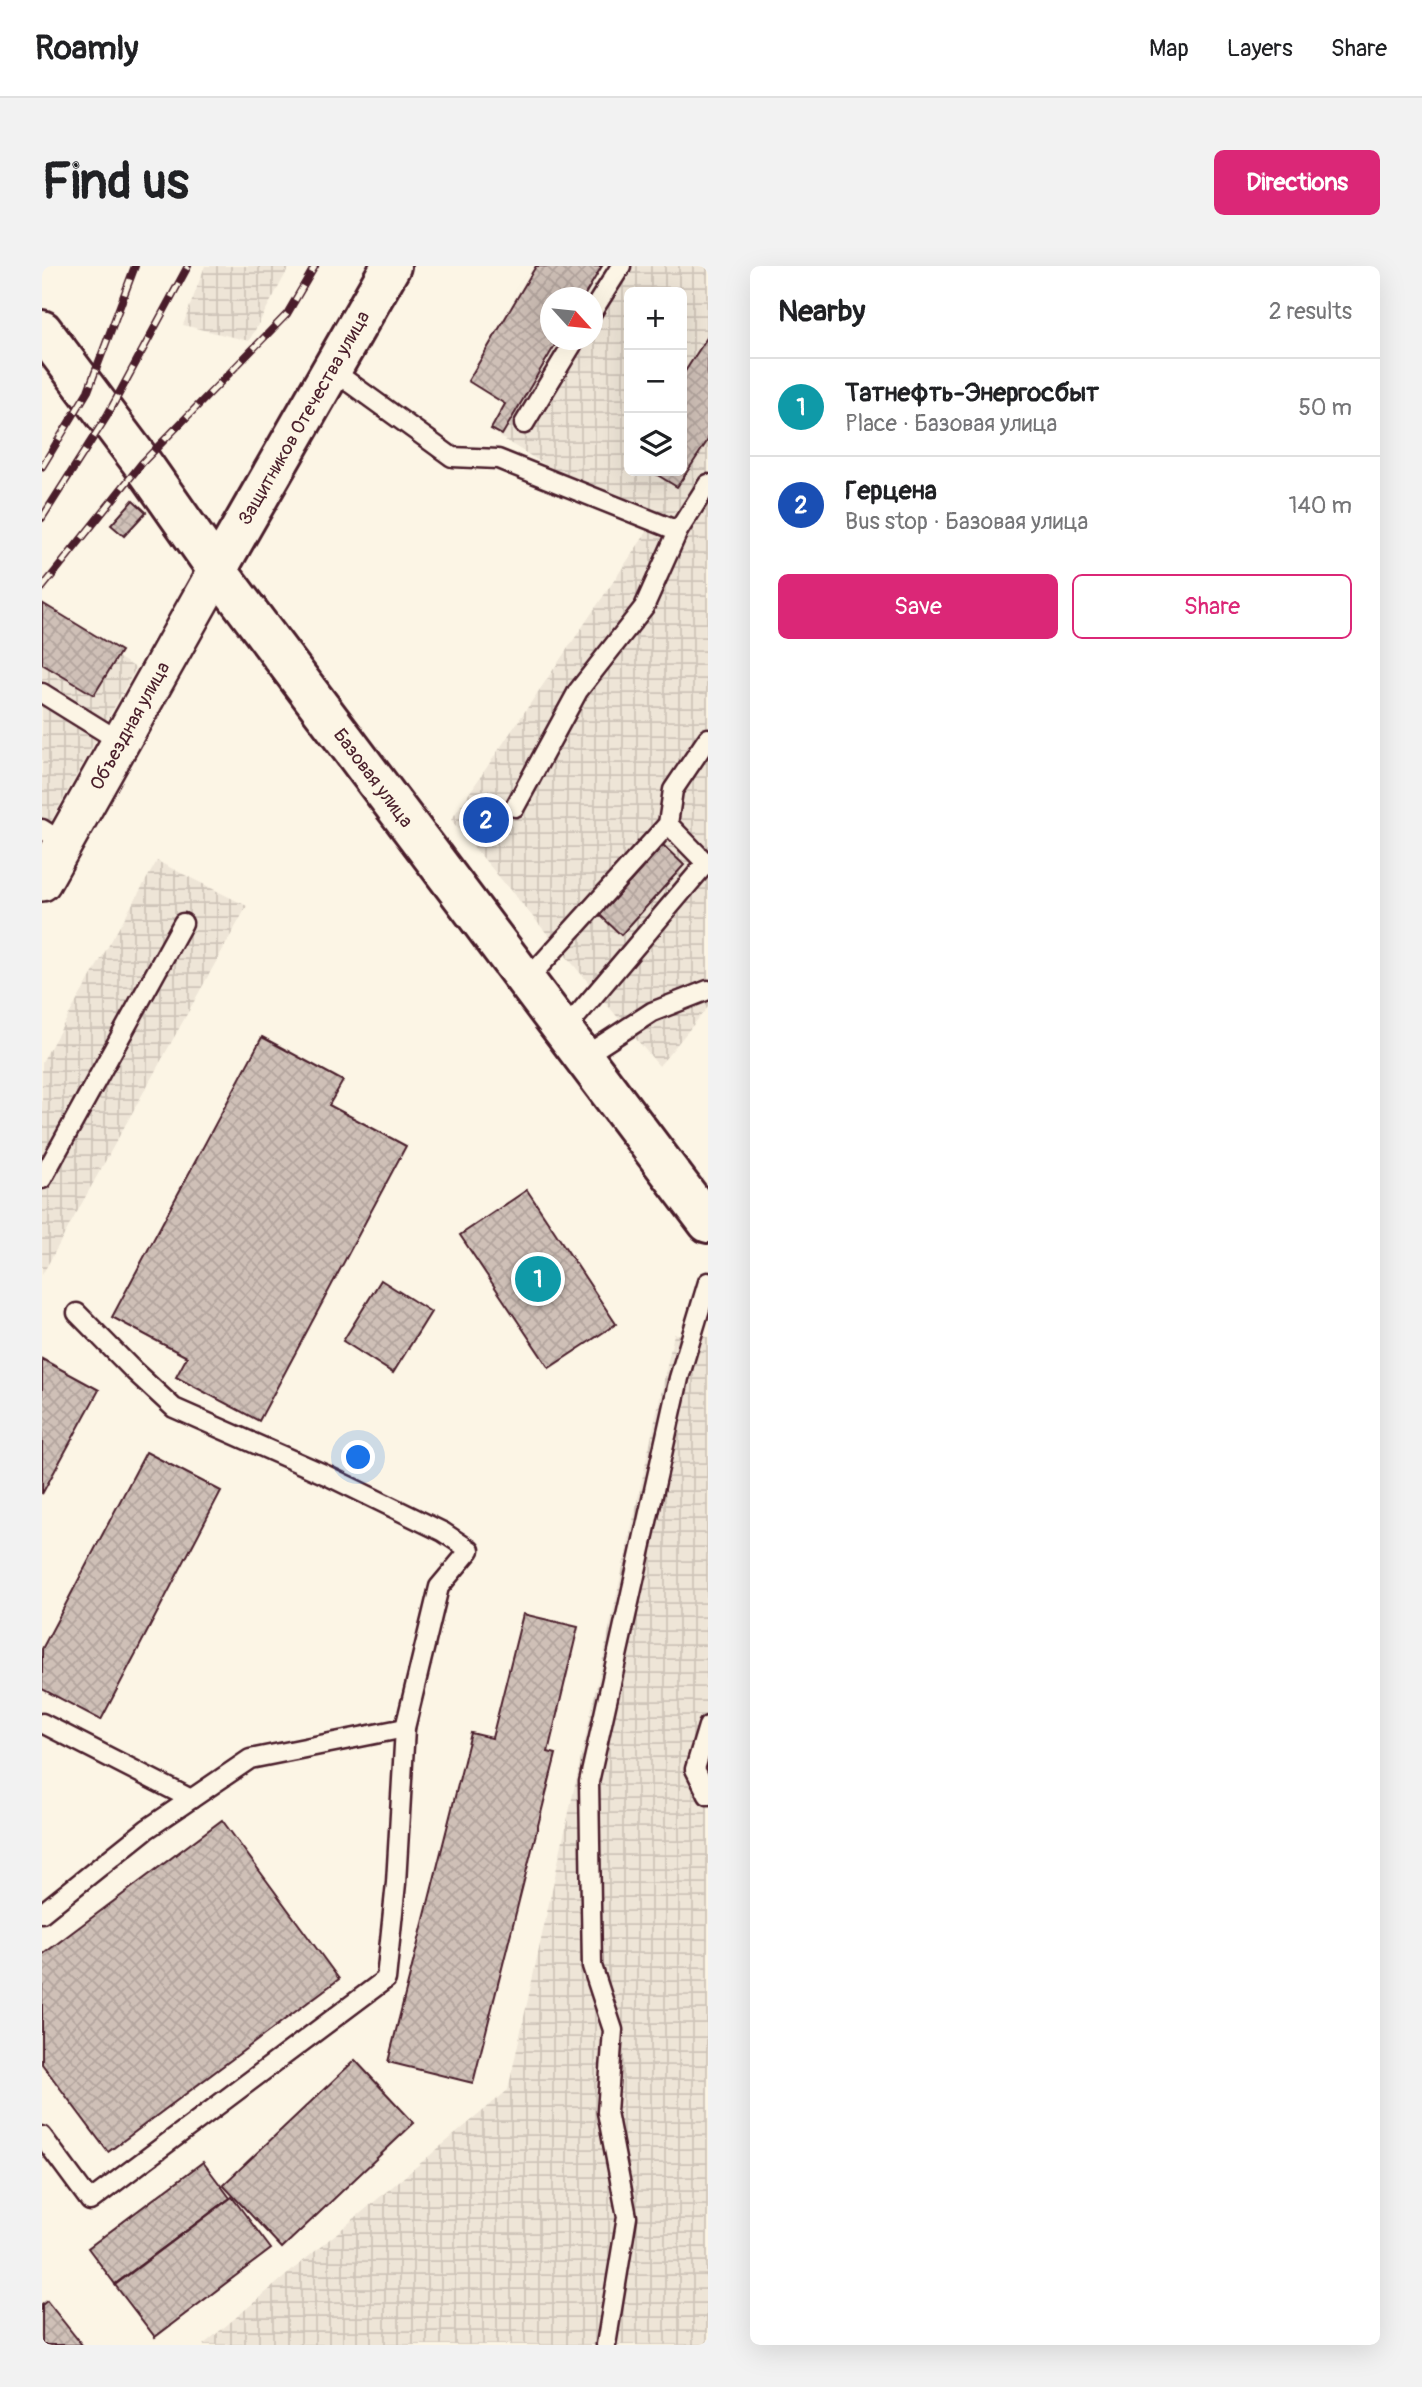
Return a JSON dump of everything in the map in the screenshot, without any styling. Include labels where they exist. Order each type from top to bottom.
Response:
[{"type":"street","name":"Защитников Отечества улица","points":[[217,570],[391,266]]},
{"type":"street","name":"Базовая улица","points":[[42,330],[217,570],[708,1223]]},
{"type":"street","name":"Объездная улица","points":[[42,882],[53,836],[121,742],[217,570]]},
{"type":"lane","points":[[603,296],[621,266]]},
{"type":"lane","points":[[524,424],[569,350]]},
{"type":"lane","points":[[332,370],[452,457],[498,459],[678,531]]},
{"type":"lane","points":[[515,807],[578,691],[644,607],[678,531],[708,484]]},
{"type":"lane","points":[[42,693],[121,742]]},
{"type":"lane","points":[[526,981],[668,824],[673,790],[708,737]]},
{"type":"lane","points":[[573,1044],[707,862],[668,824]]},
{"type":"lane","points":[[42,1179],[183,923]]},
{"type":"lane","points":[[573,1044],[708,990]]},
{"type":"lane","points":[[606,2345],[627,2217],[607,2112],[613,2030],[592,1966],[589,1782],[679,1378],[708,1282]]},
{"type":"lane","points":[[42,2136],[90,2201],[386,1979],[396,1883],[405,1728],[439,1587],[470,1550],[443,1532],[337,1480],[174,1408],[77,1313]]},
{"type":"lane","points":[[42,1723],[191,1799]]},
{"type":"lane","points":[[708,1726],[695,1769],[708,1795]]},
{"type":"lane","points":[[42,1913],[147,1829],[250,1759],[405,1728]]},
{"type":"shaded area","points":[[205,266],[290,266],[249,341],[183,325]]},
{"type":"shaded area","points":[[607,266],[708,266],[708,1007],[659,1066],[451,820],[649,529],[500,437],[555,350],[603,350],[603,287],[593,287]]},
{"type":"shaded area","points":[[42,612],[136,668],[42,837]]},
{"type":"shaded area","points":[[157,861],[247,906],[42,1275],[42,1062]]},
{"type":"shaded area","points":[[674,1334],[708,1337],[708,2345],[203,2345],[508,2090]]},
{"type":"building","points":[[536,266],[602,266],[590,287],[540,287],[540,350],[552,350],[502,435],[491,429],[505,404],[468,381]]},
{"type":"building","points":[[708,336],[708,440],[687,472],[687,413],[687,368]]},
{"type":"building","points":[[659,476],[684,476],[677,487]]},
{"type":"building","points":[[133,500],[146,512],[124,536],[111,525]]},
{"type":"building","points":[[42,603],[121,651],[94,695],[42,664]]},
{"type":"building","points":[[663,845],[684,865],[621,935],[600,915]]},
{"type":"building","points":[[262,1037],[343,1081],[329,1105],[406,1146],[259,1421],[176,1377],[187,1357],[112,1317]]},
{"type":"building","points":[[527,1190],[616,1324],[549,1368],[460,1235]]},
{"type":"building","points":[[381,1280],[431,1312],[393,1373],[343,1341]]},
{"type":"building","points":[[42,1359],[99,1390],[42,1494]]},
{"type":"building","points":[[146,1452],[221,1491],[101,1720],[42,1689],[42,1649]]},
{"type":"building","points":[[523,1614],[578,1627],[548,1752],[556,1754],[473,2083],[388,2062],[471,1733],[492,1738]]},
{"type":"building","points":[[222,1820],[339,1979],[108,2152],[42,2064],[42,1955]]},
{"type":"building","points":[[355,2060],[414,2123],[282,2248],[223,2185]]},
{"type":"building","points":[[203,2162],[230,2198],[115,2284],[88,2248]]},
{"type":"building","points":[[232,2197],[271,2249],[155,2337],[115,2285]]},
{"type":"building","points":[[47,2301],[82,2345],[42,2345],[42,2305]]},
{"type":"railway","points":[[42,467],[88,391],[135,266]]},
{"type":"railway","points":[[42,518],[107,416],[188,266]]},
{"type":"railway","points":[[42,588],[142,463],[287,314],[315,266]]},
{"type":"place","name":"Герцена","points":[[486,820]]},
{"type":"place","name":"Татнефть-Энергосбыт","points":[[538,1279]]}]
